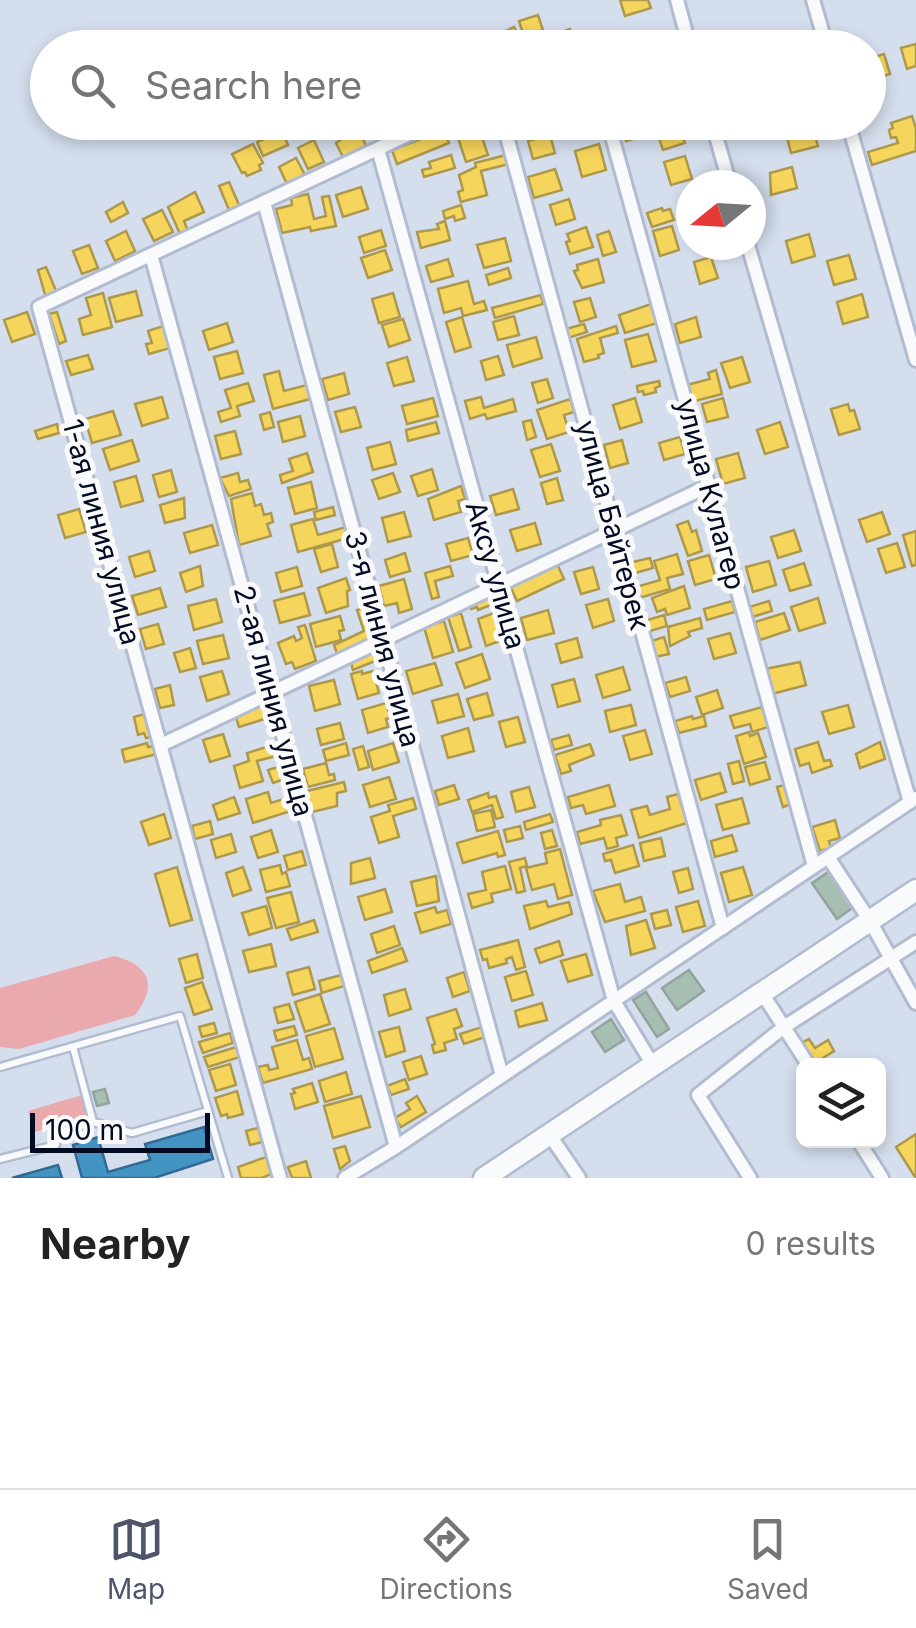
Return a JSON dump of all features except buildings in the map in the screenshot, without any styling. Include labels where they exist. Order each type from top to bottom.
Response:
[{"type":"main road","points":[[484,1178],[916,890]]},
{"type":"street","points":[[676,0],[685,30]]},
{"type":"street","points":[[813,0],[822,30]]},
{"type":"street","name":"1-ая линия улица","points":[[280,1178],[40,307],[397,140]]},
{"type":"street","name":"улица Байтерек","points":[[508,140],[722,928]]},
{"type":"street","name":"улица Кулагер","points":[[613,140],[814,866]]},
{"type":"street","points":[[717,140],[726,170]]},
{"type":"street","points":[[853,140],[916,360]]},
{"type":"street","name":"Аксу улица","points":[[378,149],[614,1001],[654,1066]]},
{"type":"street","name":"3-я линия улица","points":[[264,202],[502,1076]]},
{"type":"street","name":"2-ая линия улица","points":[[151,255],[396,1147]]},
{"type":"street","points":[[345,1178],[913,800],[752,260]]},
{"type":"street","points":[[160,744],[708,486]]},
{"type":"street","points":[[828,857],[916,1003]]},
{"type":"street","points":[[750,1178],[698,1095],[784,1027],[916,942]]},
{"type":"street","points":[[762,994],[804,1058]]},
{"type":"street","points":[[550,1134],[579,1178]]},
{"type":"street","points":[[863,1148],[882,1178]]},
{"type":"lane","points":[[0,1067],[180,1016],[228,1178]]},
{"type":"lane","points":[[73,1046],[94,1122]]},
{"type":"lane","points":[[0,1159],[56,1145],[58,1133],[94,1122],[132,1133],[208,1112]]},
{"type":"shaded area","points":[[114,956],[136,965],[147,978],[146,995],[135,1015],[19,1049],[0,1047],[0,988]]},
{"type":"shaded area","points":[[82,1095],[88,1117],[35,1132],[28,1111]]}]
